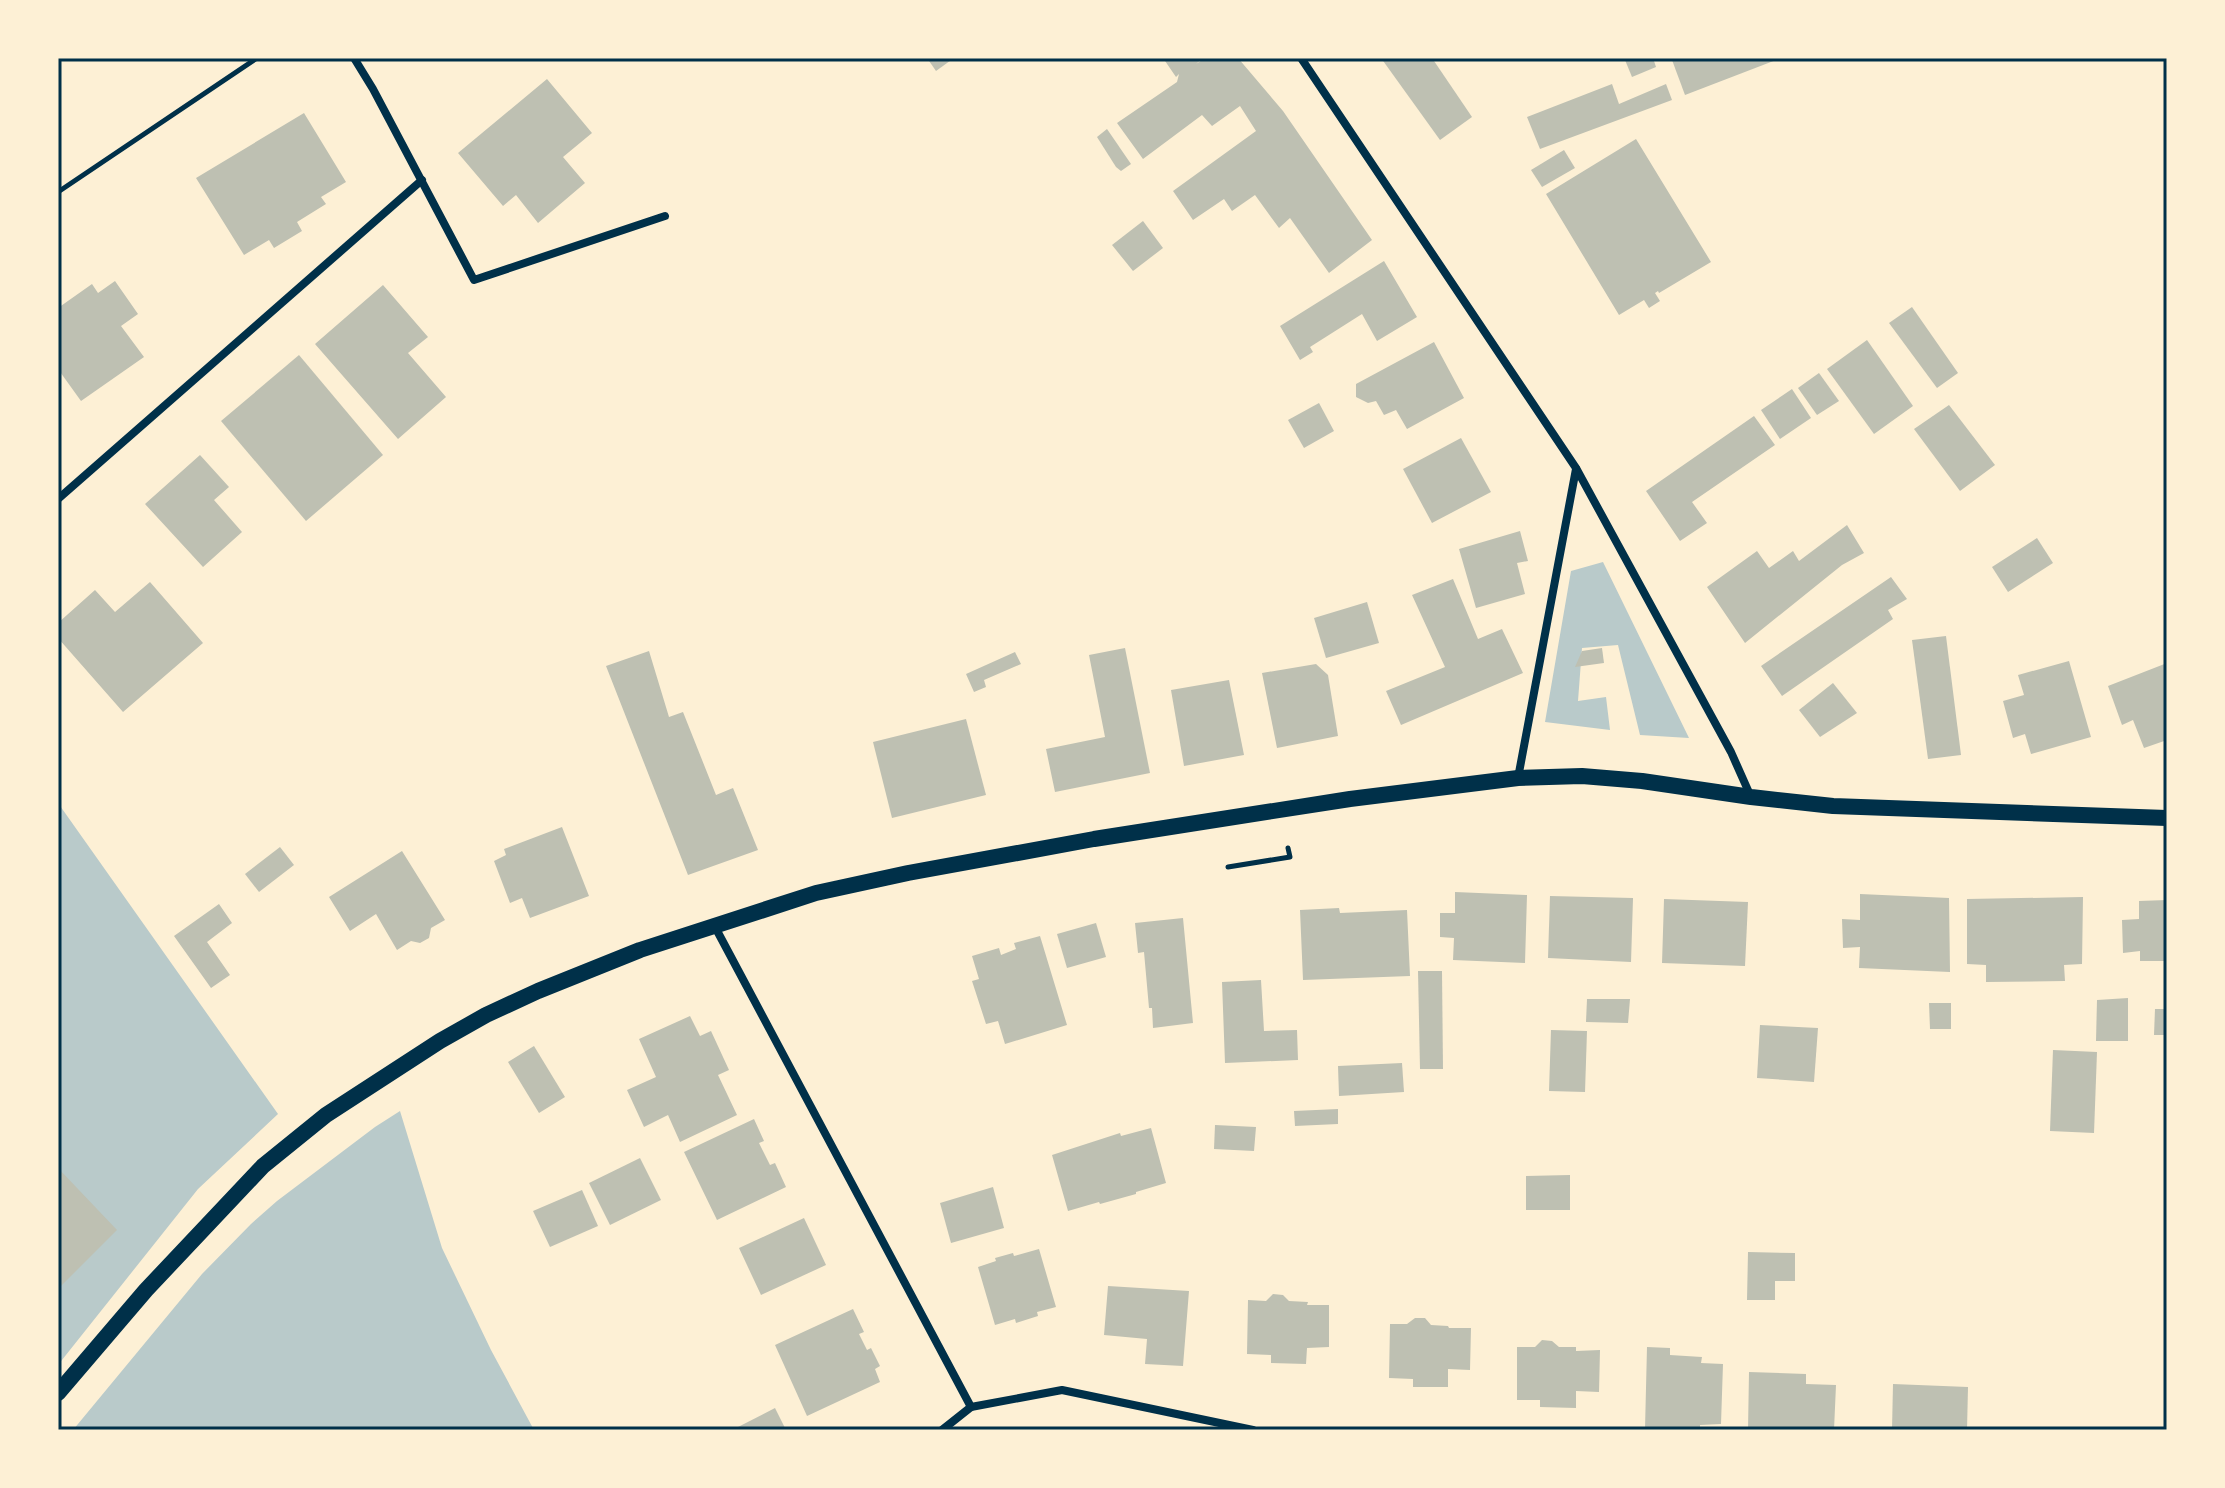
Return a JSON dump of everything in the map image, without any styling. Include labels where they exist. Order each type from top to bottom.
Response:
[{"type":"main road","points":[[58,1393],[146,1290],[263,1166],[326,1115],[440,1041],[538,991],[640,950],[816,893],[1078,842],[1350,799],[1518,778],[1582,776],[1627,779],[1833,806],[2167,818]]},
{"type":"street","points":[[354,58],[474,280],[665,216]]},
{"type":"street","points":[[1301,58],[1576,468],[1727,745],[1751,797]]},
{"type":"street","points":[[58,499],[422,180]]},
{"type":"street","points":[[1518,778],[1576,468]]},
{"type":"street","points":[[713,925],[971,1407]]},
{"type":"street","points":[[942,1430],[971,1407],[1062,1390],[1253,1430]]},
{"type":"path","points":[[58,192],[257,58]]},
{"type":"path","points":[[1228,867],[1290,857],[1288,848]]},
{"type":"shaded area","points":[[1603,562],[1689,738],[1640,735],[1618,645],[1582,648],[1578,701],[1606,697],[1610,730],[1545,722],[1571,571]]},
{"type":"shaded area","points":[[58,803],[278,1114],[198,1189],[58,1365]]},
{"type":"shaded area","points":[[400,1111],[442,1248],[534,1430],[73,1430],[202,1274],[251,1224],[277,1201]]},
{"type":"building","points":[[927,58],[954,58],[936,71]]},
{"type":"building","points":[[1163,58],[1203,58],[1196,64],[1205,58],[1238,58],[1283,111],[1372,240],[1329,273],[1290,218],[1279,228],[1255,195],[1232,211],[1224,199],[1193,220],[1173,191],[1256,131],[1240,106],[1212,126],[1202,115],[1143,159],[1117,123],[1177,82],[1179,74],[1176,77]]},
{"type":"building","points":[[1381,58],[1432,58],[1472,117],[1440,140]]},
{"type":"building","points":[[1653,58],[1656,67],[1632,77],[1625,60]]},
{"type":"building","points":[[1781,58],[1685,95],[1672,60]]},
{"type":"building","points":[[547,79],[592,133],[563,157],[585,183],[538,223],[516,195],[503,206],[458,153]]},
{"type":"building","points":[[1612,84],[1619,104],[1666,84],[1672,100],[1540,149],[1527,117]]},
{"type":"building","points":[[304,113],[346,182],[321,197],[326,204],[297,222],[302,231],[274,248],[269,240],[244,255],[196,178]]},
{"type":"building","points":[[1107,129],[1131,164],[1121,171],[1097,137]]},
{"type":"building","points":[[1636,139],[1711,262],[1655,293],[1660,301],[1649,308],[1644,300],[1619,315],[1546,194]]},
{"type":"building","points":[[1564,150],[1575,168],[1542,187],[1531,170]]},
{"type":"building","points":[[1143,221],[1163,248],[1133,271],[1112,245]]},
{"type":"building","points":[[1384,261],[1417,317],[1377,341],[1362,314],[1310,347],[1313,352],[1300,360],[1280,326]]},
{"type":"building","points":[[115,281],[138,314],[121,326],[144,357],[81,401],[58,369],[58,308],[92,284],[98,293]]},
{"type":"building","points":[[383,285],[428,337],[408,353],[446,397],[398,439],[315,344]]},
{"type":"building","points":[[1912,307],[1958,373],[1937,388],[1889,323]]},
{"type":"building","points":[[1867,340],[1913,406],[1874,434],[1827,369]]},
{"type":"building","points":[[1434,342],[1464,398],[1407,429],[1396,410],[1384,415],[1376,401],[1368,403],[1356,397],[1356,384]]},
{"type":"building","points":[[299,355],[383,455],[306,521],[221,421]]},
{"type":"building","points":[[1819,373],[1839,401],[1817,415],[1798,388]]},
{"type":"building","points":[[1792,389],[1811,418],[1780,439],[1761,410]]},
{"type":"building","points":[[1319,403],[1334,431],[1304,448],[1288,420]]},
{"type":"building","points":[[1949,405],[1995,465],[1960,491],[1914,429]]},
{"type":"building","points":[[1754,416],[1775,445],[1692,502],[1707,523],[1680,541],[1646,491]]},
{"type":"building","points":[[1461,438],[1491,492],[1432,523],[1403,469]]},
{"type":"building","points":[[200,455],[229,487],[214,500],[242,532],[203,567],[145,504]]},
{"type":"building","points":[[1847,525],[1864,553],[1842,565],[1745,643],[1707,587],[1757,551],[1769,568],[1793,551],[1799,561]]},
{"type":"building","points":[[1520,531],[1528,561],[1517,563],[1525,594],[1476,608],[1459,549]]},
{"type":"building","points":[[2037,538],[2053,563],[2008,592],[1992,567]]},
{"type":"building","points":[[1891,577],[1907,599],[1888,610],[1893,619],[1782,696],[1761,666]]},
{"type":"building","points":[[1453,579],[1478,639],[1502,629],[1523,673],[1401,725],[1386,691],[1445,667],[1412,595]]},
{"type":"building","points":[[150,582],[203,643],[123,712],[58,638],[58,623],[95,590],[115,612]]},
{"type":"building","points":[[1367,602],[1379,643],[1326,658],[1314,618]]},
{"type":"building","points":[[1946,636],[1961,755],[1928,759],[1912,640]]},
{"type":"building","points":[[1125,648],[1150,773],[1055,792],[1046,749],[1105,737],[1089,655]]},
{"type":"building","points":[[1602,648],[1604,663],[1575,667],[1582,651]]},
{"type":"building","points":[[649,651],[669,717],[683,712],[716,795],[733,788],[758,850],[688,875],[606,666]]},
{"type":"building","points":[[1015,652],[1021,664],[984,680],[986,687],[974,692],[966,674]]},
{"type":"building","points":[[2069,661],[2091,737],[2031,754],[2025,734],[2013,738],[2003,701],[2024,695],[2018,675]]},
{"type":"building","points":[[2167,663],[2167,740],[2144,748],[2133,720],[2122,725],[2108,686]]},
{"type":"building","points":[[1316,664],[1328,675],[1338,736],[1277,748],[1262,673]]},
{"type":"building","points":[[1229,680],[1244,755],[1184,766],[1171,690]]},
{"type":"building","points":[[1833,683],[1857,713],[1820,737],[1799,710]]},
{"type":"building","points":[[966,719],[986,795],[892,818],[873,742]]},
{"type":"building","points":[[562,827],[589,896],[530,918],[522,898],[510,903],[494,861],[506,855],[504,849]]},
{"type":"building","points":[[280,847],[294,865],[259,892],[245,874]]},
{"type":"building","points":[[402,851],[445,920],[431,928],[429,938],[420,943],[411,941],[397,950],[376,914],[350,931],[329,897]]},
{"type":"building","points":[[1455,892],[1527,895],[1525,963],[1453,960],[1454,938],[1440,937],[1440,913],[1455,913]]},
{"type":"building","points":[[1860,894],[1949,898],[1950,972],[1859,968],[1860,947],[1843,948],[1842,919],[1860,920]]},
{"type":"building","points":[[1550,896],[1633,898],[1631,962],[1548,958]]},
{"type":"building","points":[[2083,897],[2082,964],[2064,965],[2065,981],[1986,982],[1986,965],[1967,964],[1967,899]]},
{"type":"building","points":[[1664,899],[1748,902],[1745,966],[1662,963]]},
{"type":"building","points":[[2167,900],[2167,961],[2140,961],[2140,951],[2123,953],[2122,920],[2139,919],[2139,901]]},
{"type":"building","points":[[219,904],[232,923],[207,942],[230,975],[211,988],[174,936]]},
{"type":"building","points":[[1339,908],[1340,913],[1407,910],[1410,976],[1303,980],[1300,910]]},
{"type":"building","points":[[1183,918],[1193,1023],[1153,1028],[1144,952],[1138,953],[1135,923]]},
{"type":"building","points":[[1096,923],[1106,957],[1067,968],[1057,934]]},
{"type":"building","points":[[1040,936],[1067,1025],[1005,1044],[998,1021],[986,1024],[972,981],[979,979],[972,956],[999,948],[1001,955],[1016,949],[1014,943]]},
{"type":"building","points":[[1418,971],[1442,971],[1443,1069],[1420,1069]]},
{"type":"building","points":[[1261,980],[1264,1031],[1297,1030],[1298,1060],[1225,1063],[1222,982]]},
{"type":"building","points":[[2128,998],[2128,1041],[2096,1041],[2097,1000]]},
{"type":"building","points":[[1587,999],[1630,999],[1628,1023],[1586,1022]]},
{"type":"building","points":[[1929,1003],[1951,1003],[1951,1029],[1930,1029]]},
{"type":"building","points":[[2155,1009],[2167,1009],[2167,1035],[2154,1035]]},
{"type":"building","points":[[690,1016],[700,1036],[711,1031],[729,1070],[718,1075],[737,1115],[680,1142],[668,1115],[644,1127],[627,1090],[656,1077],[639,1039]]},
{"type":"building","points":[[1760,1025],[1818,1028],[1814,1082],[1757,1078]]},
{"type":"building","points":[[1551,1030],[1587,1031],[1585,1092],[1549,1091]]},
{"type":"building","points":[[534,1046],[565,1097],[539,1113],[508,1062]]},
{"type":"building","points":[[2053,1050],[2097,1052],[2094,1133],[2050,1131]]},
{"type":"building","points":[[1402,1063],[1404,1092],[1339,1096],[1338,1066]]},
{"type":"building","points":[[1338,1109],[1338,1124],[1295,1126],[1294,1111]]},
{"type":"building","points":[[754,1119],[764,1141],[759,1143],[770,1165],[775,1163],[786,1187],[717,1220],[684,1152]]},
{"type":"building","points":[[1215,1125],[1256,1127],[1254,1151],[1214,1149]]},
{"type":"building","points":[[1151,1128],[1166,1183],[1068,1211],[1052,1155],[1120,1133],[1121,1136]]},
{"type":"building","points":[[640,1158],[661,1200],[610,1225],[589,1183]]},
{"type":"building","points":[[58,1168],[117,1230],[58,1289]]},
{"type":"building","points":[[1570,1175],[1570,1210],[1526,1210],[1526,1176]]},
{"type":"building","points":[[993,1187],[1004,1228],[951,1243],[940,1203]]},
{"type":"building","points":[[582,1190],[598,1226],[550,1247],[533,1211]]},
{"type":"building","points":[[804,1218],[826,1265],[761,1295],[739,1248]]},
{"type":"building","points":[[1039,1249],[1056,1307],[1037,1312],[1038,1316],[1016,1323],[1015,1319],[995,1325],[978,1267],[996,1261],[995,1258]]},
{"type":"building","points":[[1748,1252],[1795,1253],[1795,1281],[1775,1281],[1775,1300],[1747,1300]]},
{"type":"building","points":[[1108,1286],[1189,1291],[1183,1366],[1145,1364],[1147,1339],[1104,1335]]},
{"type":"building","points":[[1273,1294],[1283,1295],[1289,1301],[1308,1302],[1307,1305],[1329,1305],[1329,1347],[1307,1348],[1306,1364],[1271,1363],[1271,1355],[1247,1354],[1248,1300],[1266,1301]]},
{"type":"building","points":[[853,1309],[864,1332],[859,1334],[880,1366],[875,1369],[880,1382],[807,1416],[775,1345]]},
{"type":"building","points":[[1415,1318],[1425,1318],[1431,1325],[1471,1328],[1470,1370],[1448,1369],[1448,1387],[1413,1387],[1413,1379],[1389,1378],[1390,1324],[1407,1324]]},
{"type":"building","points":[[1542,1340],[1552,1341],[1559,1347],[1576,1347],[1576,1351],[1600,1350],[1599,1392],[1576,1391],[1576,1408],[1540,1407],[1540,1400],[1517,1400],[1517,1347],[1535,1347]]},
{"type":"building","points":[[1647,1347],[1670,1348],[1670,1355],[1702,1357],[1701,1363],[1723,1364],[1721,1424],[1700,1425],[1700,1430],[1645,1429]]},
{"type":"building","points":[[1749,1372],[1806,1374],[1806,1384],[1836,1385],[1834,1430],[1748,1430]]},
{"type":"building","points":[[1893,1384],[1968,1387],[1967,1430],[1892,1430]]},
{"type":"building","points":[[775,1408],[786,1430],[739,1430],[738,1427]]}]
